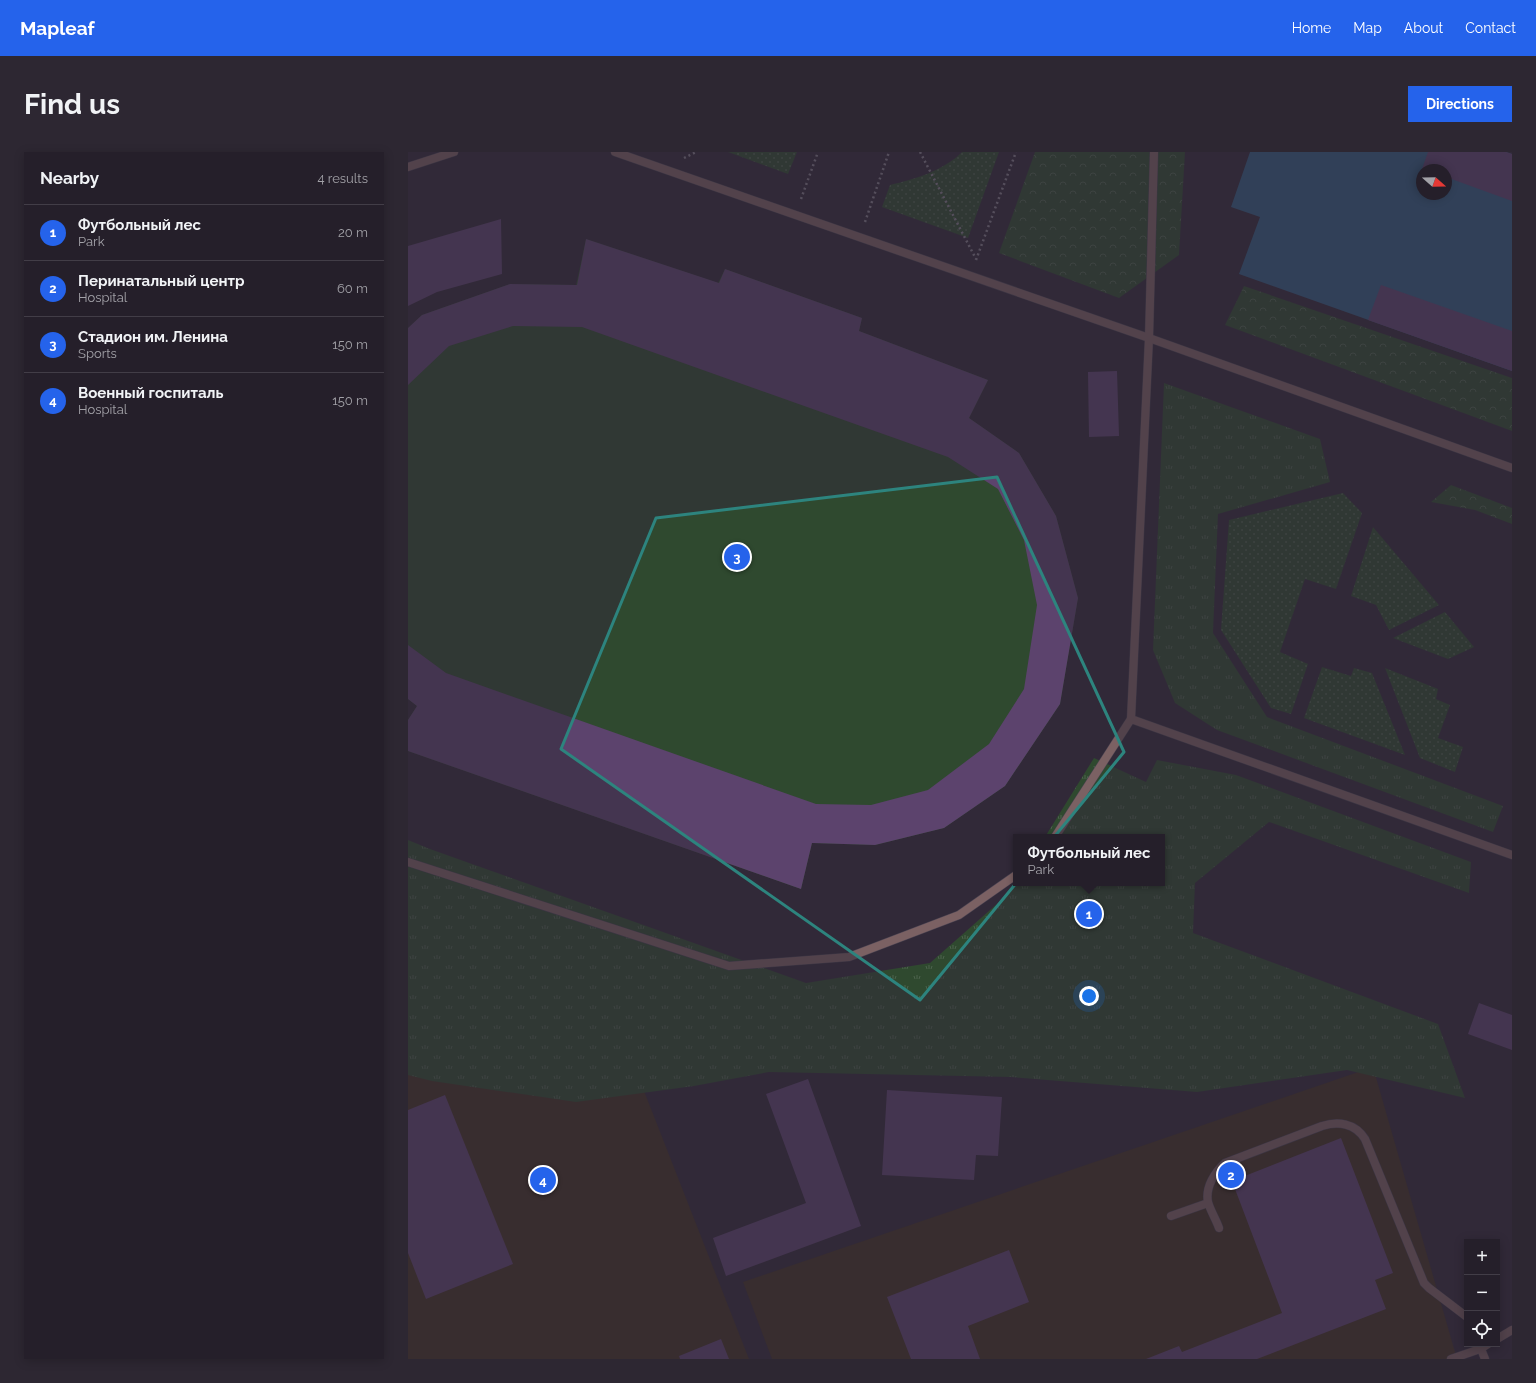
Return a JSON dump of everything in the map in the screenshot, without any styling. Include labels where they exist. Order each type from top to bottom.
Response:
[{"type":"street","points":[[408,167],[454,152]]},
{"type":"street","points":[[615,152],[1149,338],[1512,468]]},
{"type":"street","points":[[1057,834],[1131,720],[1149,338],[1154,152]]},
{"type":"street","points":[[1131,720],[1512,855]]},
{"type":"street","points":[[408,862],[729,966],[849,957],[960,915],[1013,877]]},
{"type":"street","points":[[1220,1228],[1208,1203],[1207,1193],[1211,1182],[1219,1169],[1225,1163],[1332,1123],[1342,1123],[1353,1127],[1360,1132],[1365,1139],[1424,1283],[1464,1315]]},
{"type":"street","points":[[1171,1216],[1208,1203]]},
{"type":"street","points":[[1500,1336],[1512,1330]]},
{"type":"street","points":[[1452,1359],[1477,1347]]},
{"type":"street","points":[[1480,1347],[1486,1359]]},
{"type":"path","points":[[678,161],[696,152]]},
{"type":"path","points":[[795,214],[818,152]]},
{"type":"path","points":[[860,237],[890,152],[886,152]]},
{"type":"path","points":[[920,152],[976,260]]},
{"type":"path","points":[[970,276],[1016,152]]},
{"type":"highlighted area","points":[[997,477],[1124,752],[920,1000],[561,749],[656,518]]},
{"type":"shaded area","points":[[581,930],[749,1359],[408,1359],[408,1001]]},
{"type":"shaded area","points":[[1373,1067],[1457,1359],[772,1359],[743,1282]]},
{"type":"green space","points":[[728,152],[797,152],[788,174]]},
{"type":"green space","points":[[962,152],[999,152],[968,238],[882,207],[890,185],[919,177],[937,169],[954,159]]},
{"type":"green space","points":[[1035,152],[1185,152],[1179,255],[1119,298],[999,253]]},
{"type":"green space","points":[[586,239],[718,283],[725,269],[862,318],[859,331],[988,380],[969,418],[1019,453],[1056,516],[1078,598],[1060,704],[1005,786],[944,828],[875,845],[812,843],[801,889],[408,751],[408,720],[417,706],[408,699],[408,328],[422,315],[510,284],[576,285]]},
{"type":"green space","points":[[1244,286],[1512,378],[1512,431],[1225,325]]},
{"type":"green space","points":[[1164,383],[1320,439],[1330,482],[1218,514],[1213,633],[1267,717],[1503,806],[1493,832],[1217,730],[1175,703],[1153,650]]},
{"type":"green space","points":[[1451,485],[1512,508],[1512,524],[1475,510],[1431,502]]},
{"type":"green space","points":[[1343,493],[1362,513],[1336,589],[1305,579],[1280,652],[1308,664],[1291,714],[1271,708],[1221,630],[1229,520]]},
{"type":"green space","points":[[1373,527],[1439,605],[1389,630],[1376,605],[1351,596]]},
{"type":"green space","points":[[1445,612],[1474,647],[1448,659],[1393,638]]},
{"type":"green space","points":[[1322,667],[1351,676],[1354,668],[1372,673],[1405,755],[1304,718]]},
{"type":"green space","points":[[1385,668],[1438,689],[1436,699],[1450,705],[1438,738],[1463,747],[1455,772],[1420,758]]},
{"type":"green space","points":[[1094,758],[1146,782],[1157,760],[1236,775],[1471,862],[1469,893],[1269,822],[1195,883],[1193,933],[1438,1024],[1465,1098],[1347,1070],[1197,1092],[1011,1077],[769,1072],[694,1086],[576,1102],[432,1081],[408,1075],[408,840],[806,983],[930,963],[1006,896],[1013,886],[1165,886],[1165,834],[1047,834]]},
{"type":"water","points":[[1250,152],[1506,152],[1512,154],[1512,371],[1239,274],[1260,217],[1231,207]]},
{"type":"building","points":[[1428,152],[1506,152],[1512,154],[1512,201],[1452,179],[1452,164],[1424,164]]},
{"type":"building","points":[[501,219],[502,274],[437,292],[408,306],[408,246]]},
{"type":"building","points":[[586,239],[719,283],[725,269],[862,318],[859,331],[988,380],[969,418],[1019,453],[1056,516],[1078,598],[1060,704],[1005,786],[944,828],[875,845],[812,843],[801,889],[408,751],[408,720],[417,706],[408,699],[408,645],[446,673],[816,804],[871,805],[928,790],[989,744],[1024,689],[1037,605],[1024,540],[998,489],[948,457],[582,327],[513,326],[449,346],[408,385],[408,328],[422,315],[510,284],[577,285]]},
{"type":"building","points":[[1381,285],[1512,331],[1512,371],[1368,320]]},
{"type":"building","points":[[1117,371],[1119,436],[1089,437],[1088,372]]},
{"type":"building","points":[[1479,1003],[1512,1015],[1512,1050],[1468,1034]]},
{"type":"building","points":[[808,1079],[861,1226],[726,1276],[713,1238],[806,1203],[766,1094]]},
{"type":"building","points":[[887,1090],[1002,1097],[998,1156],[976,1155],[974,1180],[882,1175]]},
{"type":"building","points":[[445,1095],[513,1264],[426,1299],[408,1253],[408,1110]]},
{"type":"building","points":[[1341,1138],[1393,1273],[1375,1280],[1386,1309],[1257,1359],[1146,1359],[1179,1346],[1182,1352],[1282,1313],[1232,1181]]},
{"type":"building","points":[[1009,1250],[1029,1302],[968,1326],[980,1359],[911,1359],[887,1297]]},
{"type":"building","points":[[721,1339],[729,1359],[680,1359],[679,1356]]},
{"type":"place","name":"Стадион им. Ленина","points":[[737,557]]},
{"type":"place","name":"Футбольный лес","points":[[1089,914]]},
{"type":"place","name":"Перинатальный центр","points":[[1231,1175]]},
{"type":"place","name":"Военный госпиталь","points":[[543,1180]]}]
